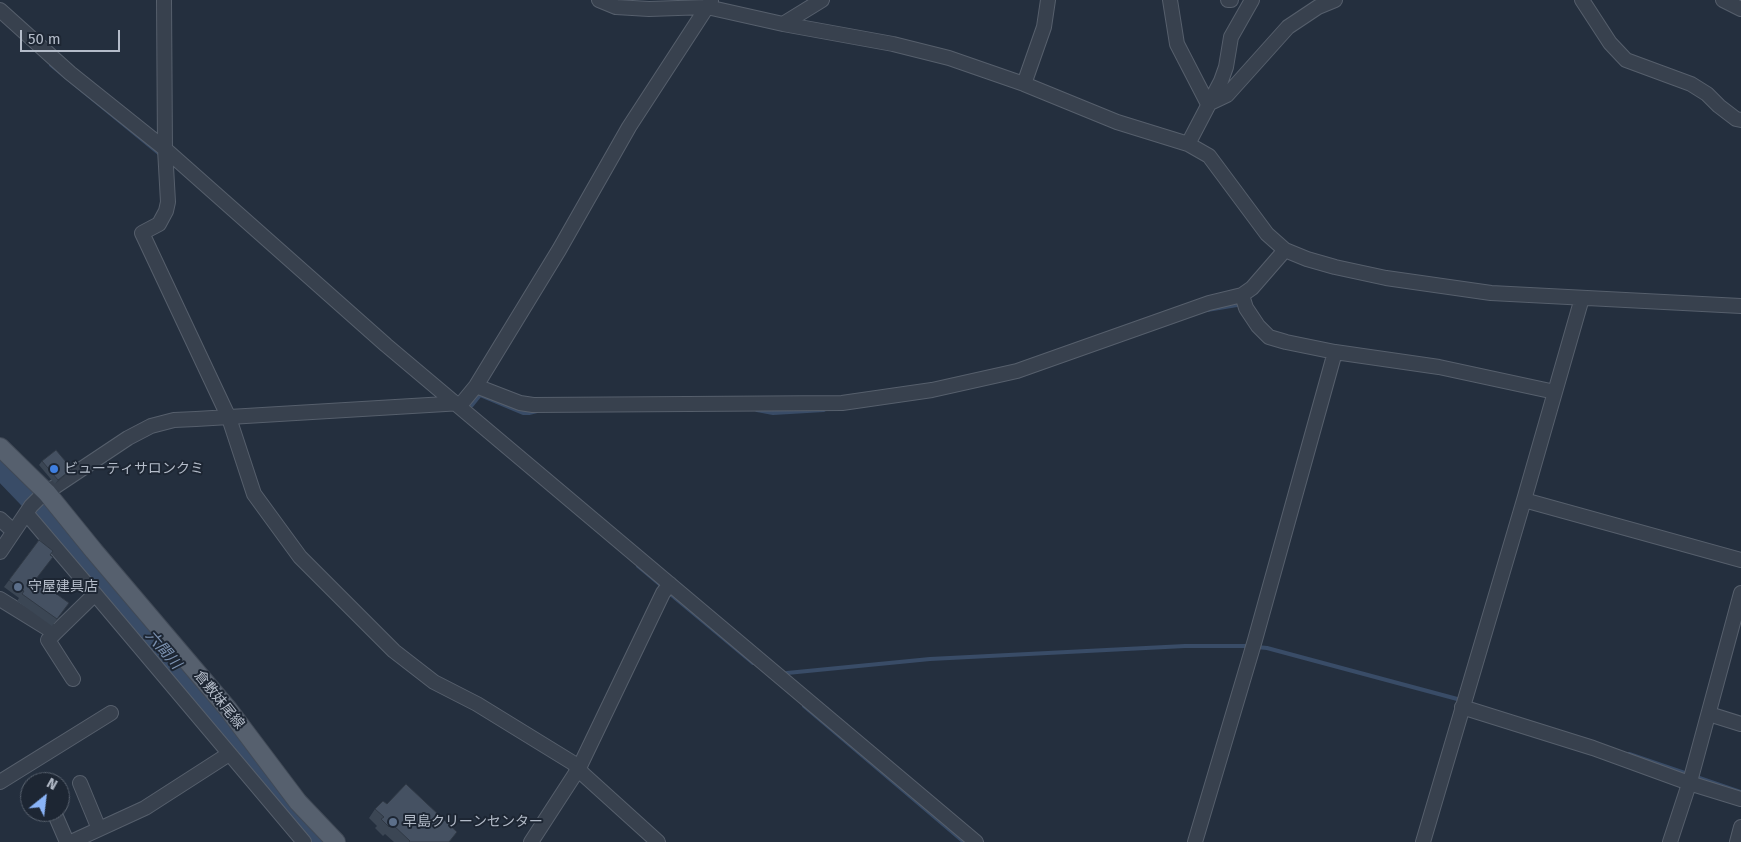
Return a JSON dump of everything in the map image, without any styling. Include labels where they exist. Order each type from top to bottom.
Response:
[{"type":"main road","name":"倉敷妹尾線","points":[[0,447],[36,502],[107,566],[228,709],[298,802],[329,838]]},
{"type":"street","points":[[164,0],[165,149],[168,202],[166,211],[159,224],[142,233],[229,418],[254,494],[300,557],[394,652],[428,677],[485,709],[579,768],[584,775],[658,842]]},
{"type":"street","points":[[599,0],[616,8],[649,9],[709,3],[783,24],[912,48],[949,58],[1024,84],[1117,122],[1188,144],[1209,156],[1268,234],[1285,250],[1307,260],[1386,278],[1491,293],[1741,306]]},
{"type":"street","points":[[783,24],[822,0]]},
{"type":"street","points":[[1024,84],[1044,27],[1048,0]]},
{"type":"street","points":[[1170,0],[1177,44],[1208,104]]},
{"type":"street","points":[[1188,144],[1221,81],[1226,68],[1230,37],[1252,0]]},
{"type":"street","points":[[1208,104],[1227,95],[1288,27],[1318,7],[1335,0]]},
{"type":"street","points":[[1582,0],[1610,43],[1626,60],[1690,84],[1707,94],[1736,119],[1741,120]]},
{"type":"street","points":[[1724,0],[1741,9]]},
{"type":"street","points":[[0,552],[13,531],[36,502],[128,438],[151,426],[174,420],[462,403],[476,386],[559,250],[629,127],[709,3]]},
{"type":"street","points":[[0,10],[70,73],[165,149],[386,345],[450,405],[667,588],[976,842]]},
{"type":"street","points":[[476,386],[520,403],[533,405],[842,403],[932,390],[1018,371],[1209,303],[1242,295],[1252,288],[1285,250]]},
{"type":"street","points":[[1242,295],[1246,308],[1258,326],[1269,337],[1335,352],[1439,367],[1555,392]]},
{"type":"street","points":[[1423,842],[1582,298]]},
{"type":"street","points":[[1194,842],[1253,645],[1335,352]]},
{"type":"street","points":[[1524,500],[1741,560]]},
{"type":"street","points":[[36,502],[95,594],[304,842]]},
{"type":"street","points":[[0,519],[13,531]]},
{"type":"street","points":[[531,842],[579,768],[667,588]]},
{"type":"street","points":[[1670,842],[1709,714],[1741,593]]},
{"type":"street","points":[[73,679],[48,640],[95,594]]},
{"type":"street","points":[[0,599],[55,633]]},
{"type":"street","points":[[1463,703],[1592,748],[1691,777],[1741,799]]},
{"type":"street","points":[[0,782],[111,713]]},
{"type":"street","points":[[1709,714],[1741,724]]},
{"type":"street","points":[[59,822],[69,842],[144,808],[229,754]]},
{"type":"street","points":[[80,782],[99,829]]},
{"type":"street","points":[[1737,842],[1741,827]]},
{"type":"building","name":"ビューティサロンクミ","points":[[56,450],[72,469],[58,480],[42,461]]},
{"type":"building","name":"守屋建具店","points":[[39,540],[53,551],[50,555],[53,557],[36,579],[69,603],[57,619],[22,594],[24,591],[9,580]]},
{"type":"building","points":[[406,784],[457,832],[449,842],[409,842],[392,824],[389,827],[381,819],[384,817],[375,809],[383,801],[387,804]]},
{"type":"waterway","points":[[51,65],[161,155]]},
{"type":"waterway","points":[[1207,310],[1237,305]]},
{"type":"waterway","points":[[472,405],[480,395],[523,413],[537,411]]},
{"type":"waterway","points":[[757,410],[773,413],[824,410]]},
{"type":"waterway","name":"六間川","points":[[0,466],[51,519],[186,677],[318,842]]},
{"type":"waterway","points":[[638,566],[663,587]]},
{"type":"waterway","points":[[668,592],[753,663]]},
{"type":"waterway","points":[[787,673],[930,659],[1185,646],[1250,646]]},
{"type":"waterway","points":[[1257,647],[1267,648],[1461,700]]},
{"type":"waterway","points":[[804,706],[964,842]]},
{"type":"waterway","points":[[1629,754],[1741,792]]},
{"type":"place","name":"ビューティサロンクミ","points":[[54,469]]},
{"type":"place","name":"守屋建具店","points":[[18,587]]},
{"type":"place","name":"早島クリーンセンター","points":[[393,822]]}]
